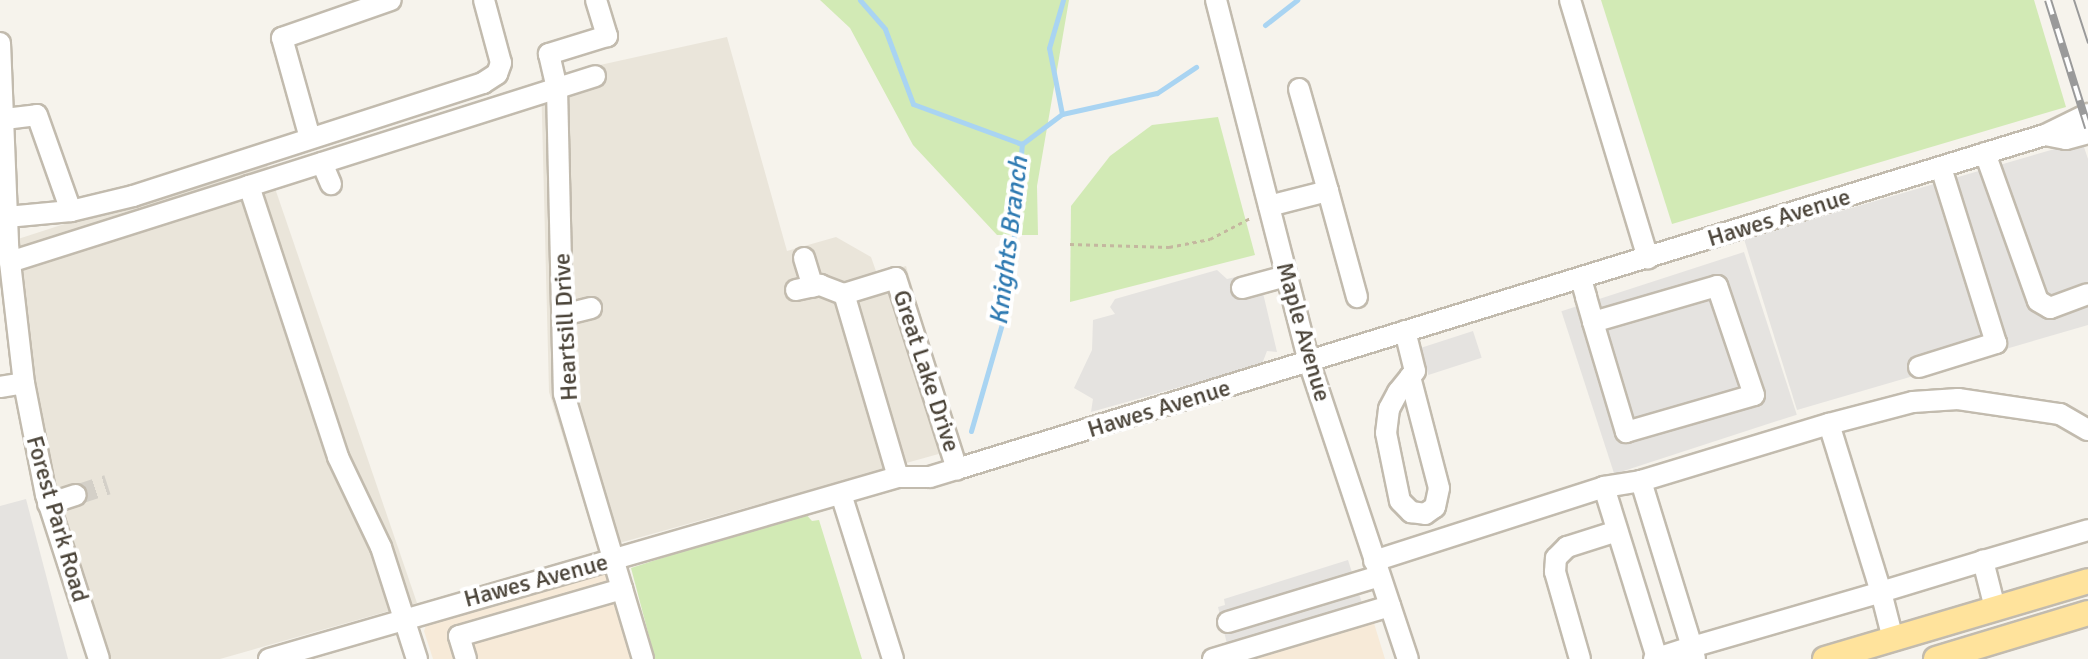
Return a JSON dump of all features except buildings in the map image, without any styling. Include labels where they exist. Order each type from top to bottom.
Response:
[{"type":"main road","points":[[1825,659],[2088,581]]},
{"type":"main road","points":[[1995,608],[2005,638]]},
{"type":"main road","points":[[1936,659],[2088,613]]},
{"type":"street","points":[[310,138],[282,38],[391,0]]},
{"type":"street","points":[[7,217],[71,211],[310,138],[497,74],[501,51],[484,0]]},
{"type":"street","name":"Heartsill Drive","points":[[596,0],[607,36],[549,54],[557,88],[564,394],[643,659]]},
{"type":"street","name":"Maple Avenue","points":[[1216,0],[1309,362],[1408,659]]},
{"type":"street","points":[[1570,0],[1648,259]]},
{"type":"street","name":"Forest Park Road","points":[[0,43],[10,262],[24,383],[48,504],[99,659]]},
{"type":"street","points":[[10,262],[595,76]]},
{"type":"street","points":[[1299,89],[1357,297]]},
{"type":"street","name":"Hawes Avenue","points":[[269,659],[898,477],[930,477],[957,469],[2045,135],[2088,114]]},
{"type":"street","points":[[5,119],[37,115],[71,211]]},
{"type":"street","name":"Hawes Avenue","points":[[2045,135],[2066,139],[2088,133]]},
{"type":"street","points":[[1985,153],[2038,301],[2050,308],[2088,294]]},
{"type":"street","points":[[322,163],[331,184]]},
{"type":"street","points":[[1919,367],[1996,343],[1941,167]]},
{"type":"street","points":[[249,186],[325,420],[353,493],[381,547],[417,659]]},
{"type":"street","points":[[1269,206],[1328,191]]},
{"type":"street","points":[[804,258],[805,289],[844,294],[898,477]]},
{"type":"street","points":[[1242,288],[1286,276]]},
{"type":"street","name":"Great Lake Drive","points":[[844,294],[896,278],[957,469]]},
{"type":"street","points":[[1581,279],[1593,322],[1626,432],[1754,395],[1717,286],[1593,322]]},
{"type":"street","points":[[563,315],[591,308]]},
{"type":"street","points":[[1405,331],[1415,371],[1410,377],[1389,409],[1386,433],[1400,501],[1411,512],[1425,514],[1435,507],[1439,488],[1410,377]]},
{"type":"street","points":[[0,387],[24,383]]},
{"type":"street","points":[[1228,622],[1604,487],[1641,481],[1913,402],[1958,399],[2015,403],[2060,414],[2088,430]]},
{"type":"street","points":[[1829,424],[1893,639]]},
{"type":"street","points":[[1641,481],[1694,653]]},
{"type":"street","points":[[1604,487],[1656,659],[1694,653],[1881,592],[2088,530]]},
{"type":"street","points":[[841,494],[893,659]]},
{"type":"street","points":[[48,504],[76,495]]},
{"type":"street","points":[[1580,659],[1555,572],[1556,558],[1567,547],[1617,531]]},
{"type":"street","points":[[1983,561],[1995,608]]},
{"type":"street","points":[[466,659],[459,636],[622,589]]},
{"type":"street","points":[[1225,657],[1390,606]]},
{"type":"path","points":[[1070,244],[1169,247],[1210,239],[1269,206]]},
{"type":"shaded area","points":[[727,37],[787,251],[836,237],[871,257],[877,274],[906,266],[960,448],[598,549],[549,392],[541,78]]},
{"type":"shaded area","points":[[2082,141],[2088,159],[2088,325],[1797,410],[1744,239]]},
{"type":"shaded area","points":[[265,159],[417,603],[220,659],[106,659],[45,461],[19,283],[18,239]]},
{"type":"shaded area","points":[[1744,252],[1797,415],[1614,474],[1561,311]]},
{"type":"shaded area","points":[[1217,270],[1227,279],[1258,272],[1277,352],[1267,351],[1262,364],[1091,412],[1093,399],[1074,388],[1092,350],[1093,320],[1115,314],[1110,307],[1115,299]]},
{"type":"shaded area","points":[[1473,331],[1482,358],[1428,375],[1420,348]]},
{"type":"shaded area","points":[[26,499],[68,659],[0,659],[0,506]]},
{"type":"shaded area","points":[[1348,560],[1362,603],[1227,644],[1218,607],[1225,605],[1224,599]]},
{"type":"shaded area","points":[[601,570],[608,575],[633,659],[433,659],[424,631],[427,623]]},
{"type":"shaded area","points":[[1373,620],[1385,659],[1242,659]]},
{"type":"green space","points":[[820,0],[1069,0],[1037,186],[1038,235],[997,235],[913,145],[850,28]]},
{"type":"green space","points":[[1601,0],[2034,0],[2066,107],[1672,224]]},
{"type":"green space","points":[[1218,117],[1255,255],[1070,302],[1071,206],[1110,156],[1152,125]]},
{"type":"green space","points":[[804,512],[812,521],[819,520],[862,659],[655,659],[631,568]]},
{"type":"waterway","points":[[860,0],[885,29],[913,104],[1022,144]]},
{"type":"waterway","points":[[1062,114],[1049,48],[1063,0]]},
{"type":"waterway","name":"Knights Branch","points":[[1265,25],[1297,0]]},
{"type":"waterway","name":"Knights Branch","points":[[971,431],[1008,303],[1022,144],[1062,114],[1157,93],[1196,67]]},
{"type":"tunnel","points":[[76,495],[107,485]]},
{"type":"tram line","points":[[2074,0],[2088,43]]},
{"type":"railway","points":[[2048,0],[2088,128]]}]
